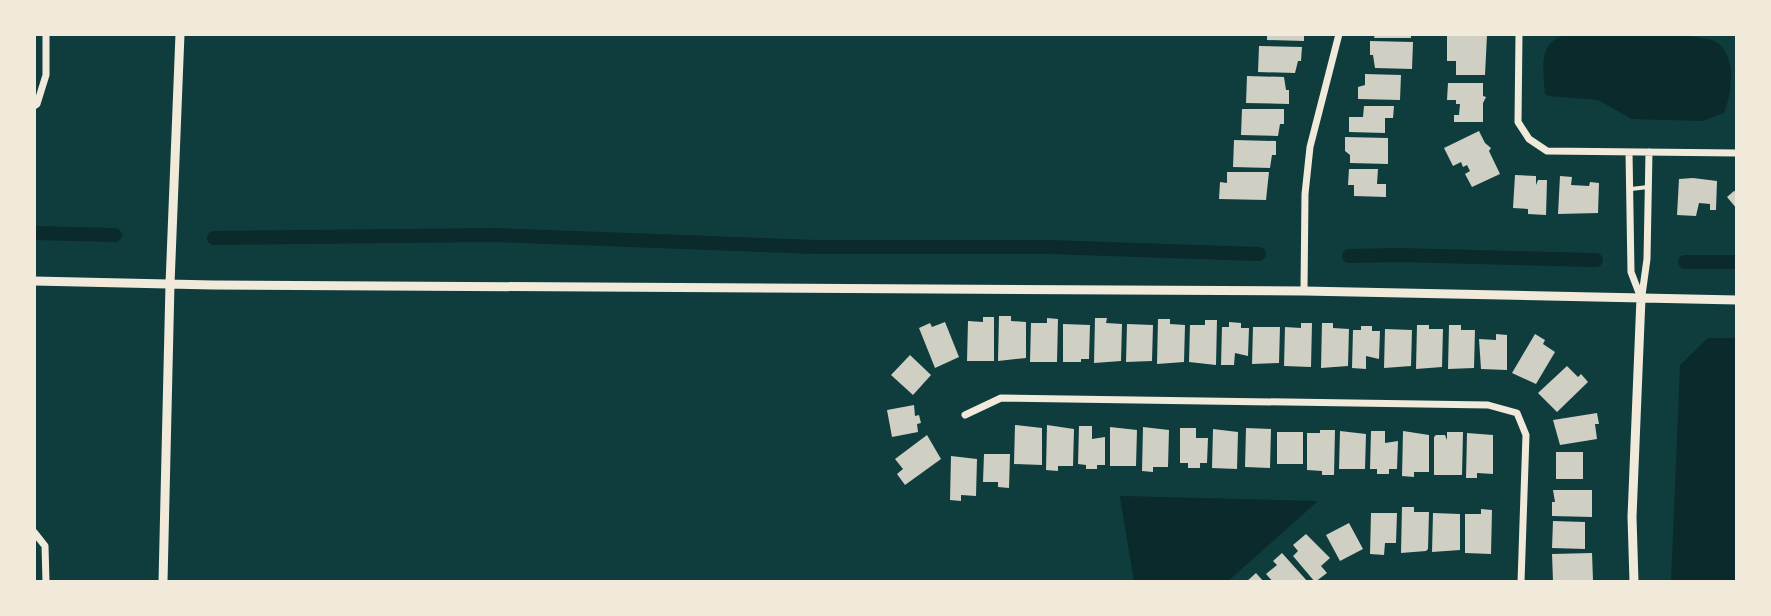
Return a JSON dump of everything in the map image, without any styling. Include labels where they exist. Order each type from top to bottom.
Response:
[{"type":"street","points":[[34,106],[46,75],[46,34]]},
{"type":"street","points":[[163,582],[180,34]]},
{"type":"street","points":[[1304,291],[1305,194],[1310,147],[1339,34]]},
{"type":"street","points":[[1519,34],[1518,122],[1529,139],[1547,151],[1737,153]]},
{"type":"street","points":[[1629,152],[1631,272],[1641,298]]},
{"type":"street","points":[[1634,582],[1632,517],[1641,298],[1647,259],[1649,152]]},
{"type":"street","points":[[34,281],[1304,291],[1737,300]]},
{"type":"street","points":[[965,415],[1001,398],[1488,405],[1517,413],[1526,435],[1521,582]]},
{"type":"street","points":[[34,532],[45,546],[46,582]]},
{"type":"lane","points":[[1630,189],[1648,187]]},
{"type":"water","points":[[1570,34],[1672,35],[1718,43],[1728,58],[1731,76],[1724,113],[1702,121],[1632,119],[1598,100],[1545,94],[1543,64],[1547,48],[1559,37]]},
{"type":"water","points":[[1708,338],[1737,338],[1737,582],[1671,582],[1680,365]]},
{"type":"water","points":[[1120,496],[1318,501],[1227,582],[1134,582]]},
{"type":"building","points":[[1267,34],[1304,34],[1304,41],[1267,40]]},
{"type":"building","points":[[1375,34],[1411,34],[1411,38],[1374,38]]},
{"type":"building","points":[[1447,34],[1487,35],[1485,75],[1456,75],[1456,61],[1447,61]]},
{"type":"building","points":[[1370,41],[1413,42],[1412,69],[1375,68],[1373,55],[1370,55]]},
{"type":"building","points":[[1259,46],[1302,47],[1301,61],[1298,61],[1295,73],[1258,72]]},
{"type":"building","points":[[1365,74],[1401,75],[1400,100],[1358,99],[1358,87],[1365,85]]},
{"type":"building","points":[[1247,76],[1284,77],[1286,90],[1289,90],[1289,104],[1246,103]]},
{"type":"building","points":[[1448,83],[1483,83],[1483,96],[1486,97],[1483,122],[1454,122],[1454,115],[1459,115],[1460,104],[1456,104],[1456,100],[1447,100]]},
{"type":"building","points":[[1364,106],[1394,106],[1393,118],[1385,118],[1385,133],[1349,132],[1349,117],[1363,117]]},
{"type":"building","points":[[1242,109],[1284,109],[1284,124],[1280,124],[1278,136],[1241,135]]},
{"type":"building","points":[[1479,131],[1491,148],[1489,151],[1500,174],[1472,187],[1465,174],[1470,171],[1467,165],[1463,167],[1461,162],[1453,166],[1444,148]]},
{"type":"building","points":[[1345,137],[1388,138],[1388,164],[1350,163],[1350,155],[1345,151]]},
{"type":"building","points":[[1234,140],[1276,141],[1276,155],[1272,155],[1270,168],[1233,167]]},
{"type":"building","points":[[1349,169],[1378,169],[1377,184],[1386,184],[1386,197],[1354,196],[1354,185],[1348,185]]},
{"type":"building","points":[[1227,172],[1269,172],[1266,200],[1219,199],[1220,182],[1227,183]]},
{"type":"building","points":[[1515,175],[1536,176],[1536,185],[1538,180],[1547,180],[1546,215],[1528,214],[1528,209],[1513,208]]},
{"type":"building","points":[[1560,176],[1572,177],[1571,185],[1599,183],[1598,213],[1558,214]]},
{"type":"building","points":[[1679,179],[1717,181],[1716,210],[1710,210],[1710,204],[1699,203],[1696,216],[1677,215]]},
{"type":"building","points":[[1737,192],[1737,209],[1727,197]]},
{"type":"building","points":[[999,316],[1011,316],[1011,321],[1026,322],[1026,358],[998,361]]},
{"type":"building","points":[[983,317],[994,317],[994,361],[967,361],[968,321],[983,322]]},
{"type":"building","points":[[1047,318],[1058,319],[1057,362],[1030,362],[1031,323],[1047,323]]},
{"type":"building","points":[[1095,318],[1107,318],[1106,323],[1122,324],[1121,361],[1094,363]]},
{"type":"building","points":[[1158,319],[1170,319],[1170,324],[1185,325],[1184,362],[1157,364]]},
{"type":"building","points":[[1205,320],[1217,320],[1216,365],[1189,362],[1190,325],[1205,325]]},
{"type":"building","points":[[945,322],[959,357],[935,368],[919,328]]},
{"type":"building","points":[[1229,322],[1241,323],[1241,328],[1249,328],[1248,356],[1235,353],[1234,365],[1221,365],[1222,327],[1229,327]]},
{"type":"building","points":[[1301,323],[1312,323],[1311,367],[1284,366],[1285,327],[1301,328]]},
{"type":"building","points":[[1322,323],[1333,323],[1333,328],[1349,329],[1348,366],[1321,368]]},
{"type":"building","points":[[1063,324],[1090,325],[1089,359],[1063,362]]},
{"type":"building","points":[[1127,324],[1153,325],[1152,361],[1126,362]]},
{"type":"building","points":[[1417,325],[1443,329],[1442,367],[1416,369]]},
{"type":"building","points":[[1449,325],[1461,325],[1461,330],[1475,330],[1474,368],[1448,369]]},
{"type":"building","points":[[1361,326],[1372,326],[1372,331],[1380,331],[1379,359],[1366,356],[1366,369],[1352,368],[1353,330],[1361,330]]},
{"type":"building","points":[[1253,327],[1280,327],[1279,363],[1252,364]]},
{"type":"building","points":[[1385,329],[1412,330],[1411,366],[1384,368]]},
{"type":"building","points":[[1496,334],[1507,335],[1507,370],[1481,369],[1479,339],[1496,340]]},
{"type":"building","points":[[1535,334],[1555,352],[1536,384],[1512,373]]},
{"type":"building","points":[[910,355],[931,375],[913,395],[891,375]]},
{"type":"building","points":[[1567,366],[1588,382],[1557,412],[1538,393]]},
{"type":"building","points":[[914,405],[915,416],[919,415],[921,423],[917,424],[918,432],[892,437],[887,410]]},
{"type":"building","points":[[1597,413],[1597,439],[1560,445],[1553,420]]},
{"type":"building","points":[[1015,425],[1042,428],[1042,465],[1014,464]]},
{"type":"building","points":[[1047,425],[1074,429],[1073,466],[1058,466],[1058,471],[1046,470]]},
{"type":"building","points":[[1079,426],[1092,426],[1092,439],[1105,437],[1105,465],[1086,469],[1086,465],[1078,464]]},
{"type":"building","points":[[1110,427],[1137,430],[1136,466],[1110,466]]},
{"type":"building","points":[[1143,427],[1169,430],[1168,467],[1153,467],[1153,472],[1142,471]]},
{"type":"building","points":[[1180,428],[1196,428],[1196,438],[1208,438],[1207,463],[1200,463],[1200,468],[1188,468],[1188,463],[1180,463]]},
{"type":"building","points":[[1246,428],[1271,429],[1270,468],[1245,467]]},
{"type":"building","points":[[1213,429],[1238,432],[1237,469],[1212,468]]},
{"type":"building","points":[[1320,430],[1335,430],[1334,475],[1307,470],[1307,433],[1320,433]]},
{"type":"building","points":[[1340,431],[1366,434],[1365,469],[1339,469]]},
{"type":"building","points":[[1371,431],[1385,431],[1385,443],[1398,441],[1397,469],[1389,469],[1389,474],[1377,474],[1377,469],[1370,469]]},
{"type":"building","points":[[1403,431],[1429,435],[1429,472],[1414,472],[1414,477],[1402,476]]},
{"type":"building","points":[[1277,432],[1303,432],[1303,464],[1277,464]]},
{"type":"building","points":[[1447,432],[1463,432],[1462,475],[1434,475],[1434,437],[1445,435],[1447,440]]},
{"type":"building","points":[[1467,433],[1493,435],[1493,474],[1477,473],[1477,478],[1466,478]]},
{"type":"building","points":[[927,435],[941,459],[905,485],[897,474],[903,469],[895,459]]},
{"type":"building","points":[[1556,452],[1583,452],[1583,479],[1556,479]]},
{"type":"building","points":[[984,454],[1010,454],[1009,488],[998,487],[998,482],[983,482]]},
{"type":"building","points":[[951,456],[977,459],[976,496],[961,495],[961,501],[950,500]]},
{"type":"building","points":[[1553,490],[1592,490],[1592,517],[1552,516],[1552,502],[1555,502]]},
{"type":"building","points":[[1402,507],[1414,507],[1414,512],[1429,512],[1426,551],[1401,553]]},
{"type":"building","points":[[1481,509],[1492,510],[1491,554],[1465,553],[1465,514],[1481,514]]},
{"type":"building","points":[[1371,513],[1397,513],[1396,543],[1385,543],[1384,555],[1370,554]]},
{"type":"building","points":[[1433,513],[1460,514],[1460,550],[1432,552]]},
{"type":"building","points":[[1553,521],[1585,522],[1585,549],[1552,548]]},
{"type":"building","points":[[1349,523],[1363,549],[1340,561],[1326,535]]},
{"type":"building","points":[[1306,534],[1330,558],[1321,566],[1327,573],[1315,582],[1293,556],[1298,551],[1293,545]]},
{"type":"building","points":[[1282,553],[1308,582],[1273,582],[1266,574],[1277,565],[1273,561]]},
{"type":"building","points":[[1592,553],[1593,580],[1553,581],[1552,554]]},
{"type":"building","points":[[1256,573],[1264,582],[1246,582]]},
{"type":"waterway","points":[[34,233],[115,235]]},
{"type":"waterway","points":[[214,238],[494,235],[817,247],[1049,247],[1259,254]]},
{"type":"waterway","points":[[1349,256],[1596,260]]},
{"type":"waterway","points":[[1685,262],[1737,262]]}]
